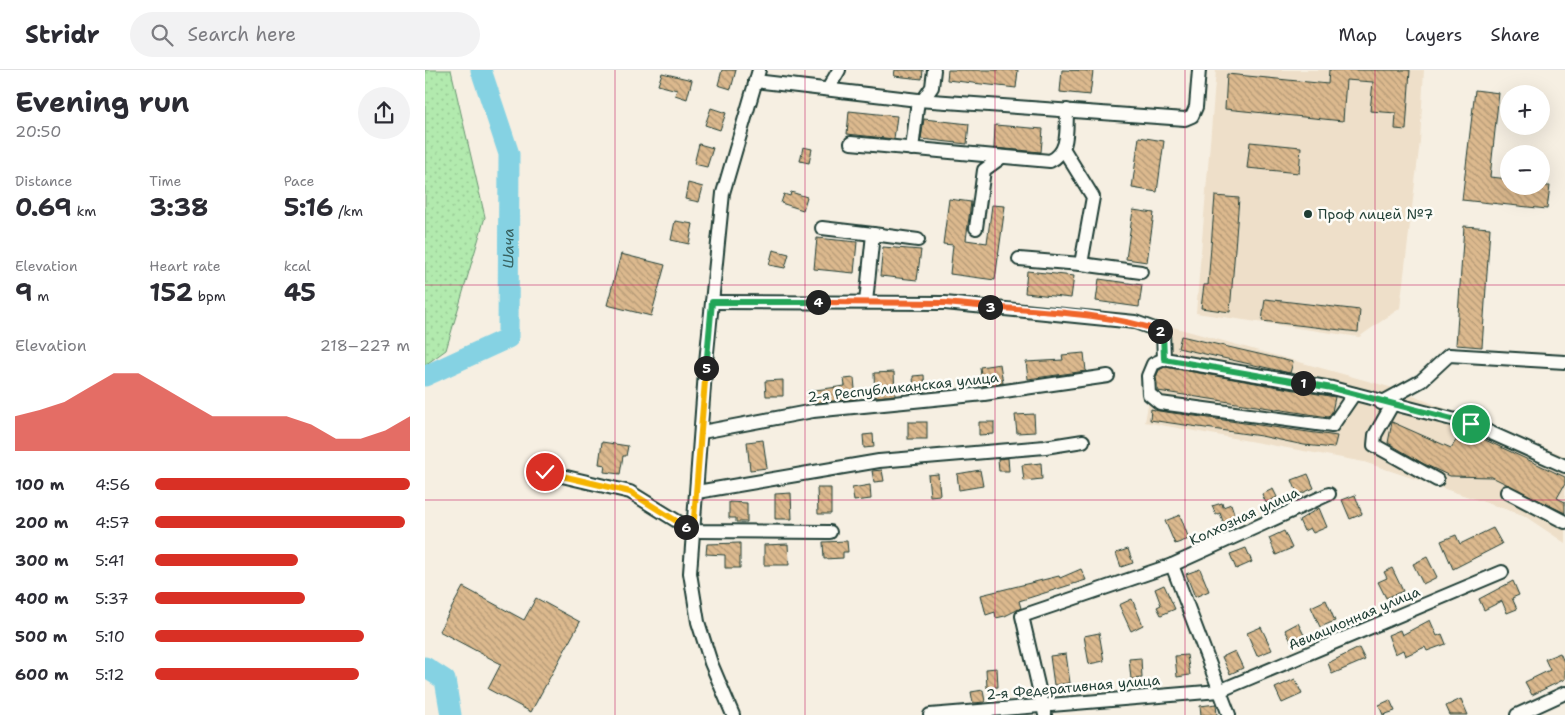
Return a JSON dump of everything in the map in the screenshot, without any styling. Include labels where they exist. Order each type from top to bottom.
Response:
[{"type":"street","points":[[828,89],[839,70]]},
{"type":"street","points":[[912,149],[921,100],[932,87],[934,70]]},
{"type":"street","points":[[733,715],[711,663],[699,622],[690,573],[712,302],[723,193],[757,76],[828,89],[921,100],[1185,119],[1192,116],[1196,107],[1199,70]]},
{"type":"street","points":[[851,143],[1050,161],[1058,158],[1064,150],[1067,110]]},
{"type":"street","points":[[1064,150],[1093,197],[1081,264]]},
{"type":"street","points":[[976,228],[984,170],[1002,157]]},
{"type":"street","points":[[823,228],[918,240]]},
{"type":"street","points":[[866,302],[873,234]]},
{"type":"street","points":[[1019,259],[1081,264],[1141,272]]},
{"type":"street","points":[[712,302],[945,303],[1105,318],[1135,322],[1163,332],[1164,359]]},
{"type":"street","points":[[1437,480],[1374,445],[1375,435],[1386,404],[1421,380],[1449,355],[1565,362]]},
{"type":"street","points":[[1354,394],[1332,426],[1160,403],[1149,394],[1148,376],[1153,364],[1164,359],[1332,388],[1354,394],[1386,404],[1471,424],[1565,466]]},
{"type":"street","name":"2-я Республиканская улица","points":[[702,432],[813,411],[983,394],[1108,376]]},
{"type":"street","points":[[697,492],[879,461],[1045,447],[1083,441]]},
{"type":"street","points":[[545,472],[630,492],[693,531],[830,532]]},
{"type":"street","points":[[1507,492],[1565,522]]},
{"type":"street","name":"Колхозная улица","points":[[1172,565],[1329,494]]},
{"type":"street","points":[[1043,710],[1022,616],[1172,565],[1229,715]]},
{"type":"street","name":"Авиационная улица","points":[[1219,691],[1502,572]]},
{"type":"street","name":"2-я Федеративная улица","points":[[930,715],[1043,710],[1219,691]]},
{"type":"street","points":[[1517,715],[1565,693]]},
{"type":"shaded area","name":"Проф лицей №7","points":[[1216,70],[1424,70],[1420,141],[1400,308],[1359,337],[1196,313]]},
{"type":"shaded area","points":[[1162,324],[1393,388],[1565,456],[1565,543],[1523,515],[1364,462],[1145,422]]},
{"type":"green space","points":[[425,70],[451,70],[485,217],[446,350],[425,365]]},
{"type":"building","points":[[722,70],[736,70],[731,89],[718,85]]},
{"type":"building","points":[[895,70],[923,70],[922,79],[894,76]]},
{"type":"building","points":[[948,70],[1018,70],[1016,88],[947,80]]},
{"type":"building","points":[[1062,70],[1093,71],[1090,95],[1060,92]]},
{"type":"building","points":[[1329,70],[1410,70],[1406,130],[1395,129],[1396,113],[1370,111],[1373,82],[1346,80],[1343,121],[1225,109],[1227,74],[1328,84]]},
{"type":"building","points":[[662,73],[692,80],[687,99],[675,95],[677,90],[658,85]]},
{"type":"building","points":[[1475,90],[1499,93],[1490,177],[1500,178],[1500,195],[1549,195],[1547,209],[1462,200]]},
{"type":"building","points":[[711,108],[726,113],[720,130],[705,125]]},
{"type":"building","points":[[849,111],[897,116],[894,139],[847,134]]},
{"type":"building","points":[[924,119],[969,124],[967,144],[921,139]]},
{"type":"building","points":[[995,125],[1043,129],[1041,152],[994,148]]},
{"type":"building","points":[[1139,137],[1164,141],[1157,192],[1132,188]]},
{"type":"building","points":[[1250,142],[1301,147],[1299,173],[1247,168]]},
{"type":"building","points":[[699,144],[713,148],[707,167],[694,164]]},
{"type":"building","points":[[803,147],[812,149],[809,163],[800,161]]},
{"type":"building","points":[[688,183],[703,187],[699,202],[685,199]]},
{"type":"building","points":[[791,192],[807,197],[803,210],[781,203],[784,194],[790,196]]},
{"type":"building","points":[[1215,196],[1239,198],[1230,312],[1201,308],[1204,285],[1208,285]]},
{"type":"building","points":[[949,199],[971,202],[966,240],[987,243],[992,205],[1005,206],[995,280],[950,274],[953,245],[943,244]]},
{"type":"building","points":[[1133,210],[1154,213],[1147,262],[1126,259]]},
{"type":"building","points":[[675,221],[693,224],[689,244],[671,240]]},
{"type":"building","points":[[1464,226],[1490,228],[1482,347],[1456,345]]},
{"type":"building","points":[[817,238],[857,242],[854,273],[814,269]]},
{"type":"building","points":[[883,247],[921,250],[917,280],[880,276]]},
{"type":"building","points":[[773,250],[789,254],[785,268],[769,265]]},
{"type":"building","points":[[621,254],[665,265],[651,316],[607,305]]},
{"type":"building","points":[[1027,271],[1074,276],[1071,298],[1025,293]]},
{"type":"building","points":[[1099,279],[1142,285],[1139,307],[1096,301]]},
{"type":"building","points":[[1265,299],[1360,310],[1358,332],[1262,321]]},
{"type":"building","points":[[1181,336],[1293,362],[1290,373],[1178,348]]},
{"type":"building","points":[[1084,353],[1086,371],[1028,379],[1026,362],[1063,360],[1062,355]]},
{"type":"building","points":[[1000,364],[1003,383],[982,386],[980,367]]},
{"type":"building","points":[[1165,367],[1335,397],[1332,412],[1328,417],[1158,391],[1156,377],[1159,370]]},
{"type":"building","points":[[894,372],[895,395],[875,397],[874,373]]},
{"type":"building","points":[[924,375],[925,392],[914,393],[913,376]]},
{"type":"building","points":[[854,378],[856,399],[810,403],[808,391],[845,386],[844,379]]},
{"type":"building","points":[[783,380],[783,396],[766,396],[765,381]]},
{"type":"building","points":[[1151,409],[1337,436],[1334,448],[1304,445],[1261,436],[1150,420]]},
{"type":"building","points":[[1034,414],[1035,432],[1017,433],[1015,415]]},
{"type":"building","points":[[908,422],[927,422],[927,439],[908,439]]},
{"type":"building","points":[[979,422],[994,422],[994,434],[979,435]]},
{"type":"building","points":[[1392,422],[1451,448],[1463,430],[1565,477],[1565,484],[1557,498],[1565,502],[1565,513],[1492,477],[1450,476],[1424,464],[1388,443]]},
{"type":"building","points":[[873,434],[874,447],[864,448],[863,435]]},
{"type":"building","points":[[763,440],[767,468],[750,470],[747,442]]},
{"type":"building","points":[[602,442],[628,446],[626,456],[623,456],[620,474],[604,472],[605,465],[599,464]]},
{"type":"building","points":[[1008,458],[1009,471],[999,471],[998,459]]},
{"type":"building","points":[[1041,463],[1042,479],[1024,481],[1022,465]]},
{"type":"building","points":[[882,470],[884,481],[874,482],[872,471]]},
{"type":"building","points":[[980,470],[983,486],[959,490],[957,474]]},
{"type":"building","points":[[938,474],[940,495],[930,496],[928,475]]},
{"type":"building","points":[[1308,474],[1314,488],[1298,495],[1292,480]]},
{"type":"building","points":[[870,485],[871,499],[854,501],[852,488]]},
{"type":"building","points":[[817,488],[831,488],[831,514],[818,514]]},
{"type":"building","points":[[1273,489],[1277,497],[1266,503],[1262,494]]},
{"type":"building","points":[[791,493],[792,519],[775,519],[775,494]]},
{"type":"building","points":[[1355,495],[1362,514],[1350,519],[1342,500]]},
{"type":"building","points":[[729,502],[747,503],[747,522],[736,522],[736,518],[729,518]]},
{"type":"building","points":[[1222,503],[1223,507],[1231,504],[1236,519],[1224,524],[1220,513],[1216,515],[1212,506]]},
{"type":"building","points":[[1319,508],[1327,527],[1313,533],[1310,528],[1304,531],[1299,520]]},
{"type":"building","points":[[1180,515],[1189,539],[1175,544],[1165,521]]},
{"type":"building","points":[[1493,528],[1502,544],[1453,569],[1441,541],[1456,535],[1460,544]]},
{"type":"building","points":[[1284,531],[1292,548],[1276,555],[1269,538]]},
{"type":"building","points":[[847,541],[848,552],[843,552],[843,558],[824,559],[823,542]]},
{"type":"building","points":[[740,543],[740,568],[725,568],[725,555],[706,554],[707,544]]},
{"type":"building","points":[[788,544],[789,565],[764,565],[764,545]]},
{"type":"building","points":[[1246,548],[1252,562],[1236,569],[1230,554]]},
{"type":"building","points":[[1128,549],[1133,563],[1121,567],[1116,553]]},
{"type":"building","points":[[1427,557],[1437,577],[1423,584],[1413,564]]},
{"type":"building","points":[[1392,568],[1403,591],[1386,598],[1378,582],[1387,578],[1384,572]]},
{"type":"building","points":[[1081,569],[1086,580],[1019,601],[1021,608],[1005,616],[996,618],[995,612],[986,615],[981,595],[1059,576],[1060,578]]},
{"type":"building","points":[[1200,569],[1209,591],[1195,597],[1186,574]]},
{"type":"building","points":[[1513,581],[1519,595],[1512,598],[1517,609],[1507,613],[1502,601],[1484,610],[1479,599]]},
{"type":"building","points":[[1164,585],[1175,609],[1161,615],[1157,607],[1161,605],[1155,589]]},
{"type":"building","points":[[463,587],[524,620],[536,598],[580,622],[531,712],[488,689],[501,664],[439,631]]},
{"type":"building","points":[[1132,599],[1143,625],[1131,631],[1119,605]]},
{"type":"building","points":[[1326,600],[1335,621],[1320,627],[1311,607]]},
{"type":"building","points":[[1430,620],[1437,636],[1442,634],[1446,644],[1427,651],[1425,647],[1405,656],[1403,650],[1395,654],[1388,635],[1400,630],[1402,635]]},
{"type":"building","points":[[1298,623],[1304,635],[1291,641],[1285,630]]},
{"type":"building","points":[[1261,627],[1272,650],[1257,656],[1247,633]]},
{"type":"building","points":[[1099,633],[1104,661],[1089,664],[1084,636]]},
{"type":"building","points":[[1359,648],[1365,660],[1332,674],[1328,663]]},
{"type":"building","points":[[1235,651],[1243,668],[1230,674],[1222,657]]},
{"type":"building","points":[[1560,653],[1565,664],[1565,679],[1532,695],[1525,682],[1550,670],[1545,659]]},
{"type":"building","points":[[1066,654],[1070,683],[1054,685],[1050,656]]},
{"type":"building","points":[[1187,655],[1190,675],[1177,677],[1175,656]]},
{"type":"building","points":[[1141,658],[1142,678],[1131,679],[1129,659]]},
{"type":"building","points":[[997,668],[998,687],[987,688],[986,669]]},
{"type":"building","points":[[1295,679],[1302,694],[1282,703],[1275,688]]},
{"type":"building","points":[[983,690],[985,702],[973,703],[971,692]]},
{"type":"building","points":[[1461,699],[1468,715],[1450,715],[1446,706]]},
{"type":"building","points":[[1390,700],[1395,711],[1383,715],[1379,705]]},
{"type":"building","points":[[1216,704],[1217,715],[1201,715],[1200,706]]},
{"type":"waterway","name":"Шача","points":[[425,376],[508,338],[509,154],[481,70]]},
{"type":"waterway","name":"Шача","points":[[425,667],[445,680],[451,715]]},
{"type":"place","name":"Проф лицей №7","points":[[1308,214]]},
{"type":"route","points":[[545,472],[630,492],[693,531],[712,302],[945,303],[1135,322],[1163,332],[1164,359],[1332,388],[1381,403],[1471,424]]}]
